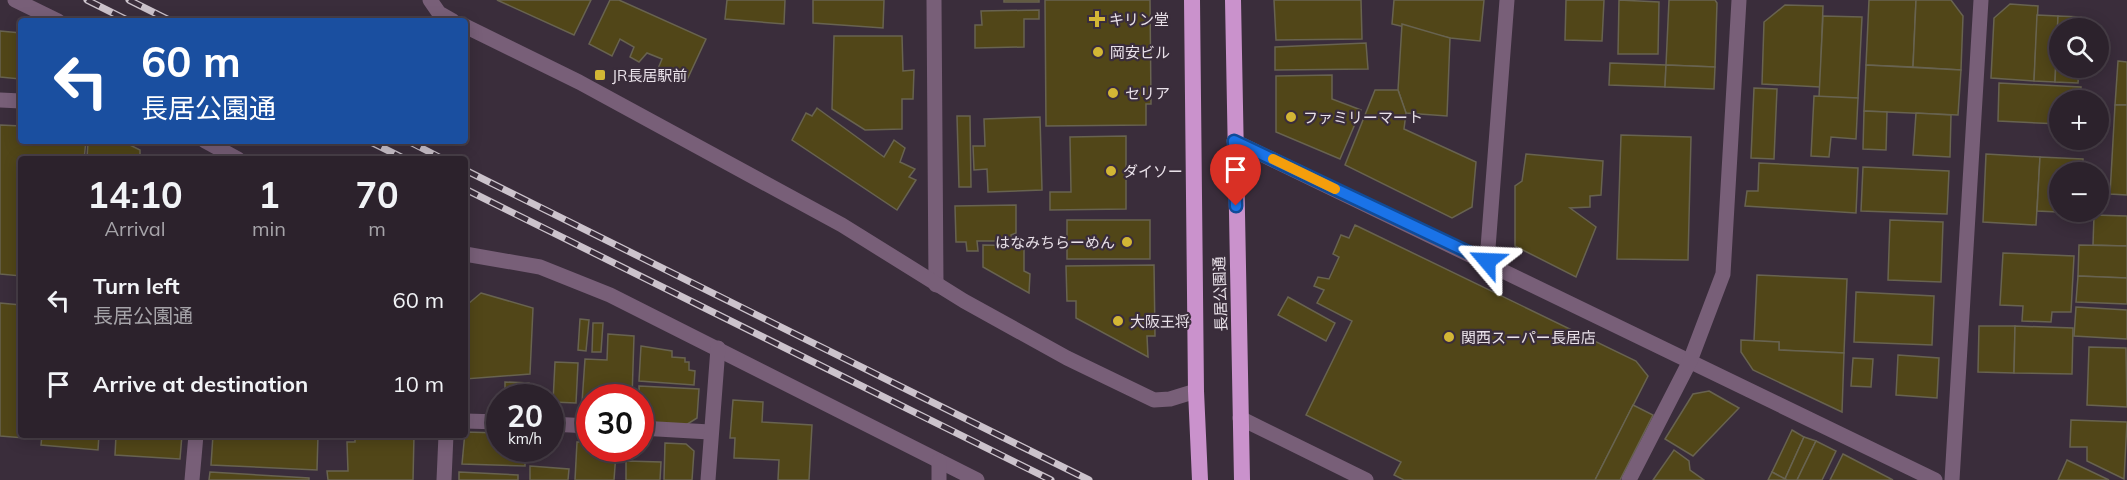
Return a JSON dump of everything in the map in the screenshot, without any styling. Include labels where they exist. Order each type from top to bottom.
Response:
[{"type":"highway","name":"長居公園通","points":[[1192,0],[1196,391],[1200,480]]},
{"type":"highway","name":"長居公園通","points":[[1233,0],[1242,480]]},
{"type":"street","points":[[15,0],[52,18]]},
{"type":"street","points":[[430,0],[440,13],[448,18]]},
{"type":"street","points":[[934,0],[936,285]]},
{"type":"street","points":[[1487,261],[1507,0]]},
{"type":"street","points":[[1629,480],[1690,361],[1723,274],[1740,0]]},
{"type":"street","points":[[1952,480],[1981,0]]},
{"type":"street","points":[[468,28],[579,82],[842,225],[936,285],[1067,358],[1154,400],[1170,399],[1196,391]]},
{"type":"street","points":[[0,100],[18,102]]},
{"type":"street","points":[[1234,141],[1487,261],[1935,480]]},
{"type":"street","points":[[209,144],[219,155]]},
{"type":"street","points":[[468,255],[540,267],[610,295],[977,480]]},
{"type":"street","points":[[708,480],[718,348]]},
{"type":"street","points":[[1240,418],[1366,480]]},
{"type":"street","points":[[468,421],[486,422]]},
{"type":"street","points":[[654,429],[710,432]]},
{"type":"street","points":[[192,480],[196,438]]},
{"type":"street","points":[[444,480],[446,438]]},
{"type":"street","points":[[939,461],[939,480]]},
{"type":"building","points":[[497,0],[591,0],[574,35]]},
{"type":"building","points":[[610,0],[619,0],[706,39],[686,82],[657,71],[662,59],[647,53],[639,62],[630,57],[634,47],[620,39],[612,56],[589,44]]},
{"type":"building","points":[[727,0],[785,0],[784,24],[725,19]]},
{"type":"building","points":[[813,0],[884,0],[883,28],[813,23]]},
{"type":"building","points":[[1004,0],[1039,0],[1039,2],[1004,2]]},
{"type":"building","name":"岡安ビル","points":[[1045,0],[1150,0],[1151,104],[1146,104],[1146,125],[1046,126]]},
{"type":"building","points":[[1274,0],[1361,0],[1362,39],[1276,40]]},
{"type":"building","points":[[1394,0],[1484,0],[1480,41],[1450,38],[1392,24]]},
{"type":"building","points":[[1566,0],[1604,0],[1602,41],[1565,40]]},
{"type":"building","points":[[1619,0],[1659,2],[1658,54],[1618,54]]},
{"type":"building","points":[[1669,0],[1715,0],[1717,3],[1715,67],[1666,65]]},
{"type":"building","points":[[1869,0],[1916,0],[1913,67],[1866,65]]},
{"type":"building","points":[[1916,0],[1951,0],[1963,16],[1961,70],[1913,67]]},
{"type":"building","points":[[2010,4],[2038,6],[2034,81],[1991,78],[1994,18]]},
{"type":"building","points":[[1785,5],[1823,6],[1820,87],[1762,84],[1764,22]]},
{"type":"building","points":[[1039,10],[1039,19],[1024,19],[1024,47],[975,48],[975,25],[982,25],[981,11]]},
{"type":"building","points":[[2037,15],[2058,16],[2058,18],[2049,18],[2049,78],[2055,78],[2055,82],[2034,81]]},
{"type":"building","points":[[1823,16],[1862,17],[1858,98],[1819,97]]},
{"type":"building","points":[[2058,16],[2081,17],[2081,18],[2058,18]]},
{"type":"building","points":[[1402,24],[1450,38],[1447,116],[1406,113],[1398,90]]},
{"type":"building","points":[[0,31],[18,33],[18,79],[0,77]]},
{"type":"building","points":[[834,36],[902,36],[903,71],[914,70],[913,99],[902,99],[902,129],[865,130],[832,109]]},
{"type":"building","points":[[1366,43],[1368,69],[1275,70],[1275,47]]},
{"type":"building","points":[[2118,61],[2127,62],[2127,105],[2115,105]]},
{"type":"building","points":[[1610,63],[1666,65],[1665,87],[1609,85]]},
{"type":"building","points":[[1666,65],[1715,67],[1714,89],[1665,87]]},
{"type":"building","points":[[1866,65],[1961,70],[1958,115],[1864,111]]},
{"type":"building","points":[[1332,75],[1332,99],[1361,110],[1340,159],[1276,132],[1276,76]]},
{"type":"building","points":[[2055,78],[2078,78],[2078,83],[2055,82]]},
{"type":"building","points":[[1999,83],[2081,87],[2081,90],[2049,90],[2049,123],[1998,121]]},
{"type":"building","points":[[1754,88],[1777,89],[1774,159],[1751,158]]},
{"type":"building","points":[[1375,90],[1398,90],[1406,113],[1404,129],[1476,162],[1472,207],[1452,218],[1345,165]]},
{"type":"building","points":[[1814,96],[1858,98],[1856,139],[1831,137],[1829,157],[1811,156]]},
{"type":"building","points":[[2115,105],[2127,105],[2127,195],[2110,194]]},
{"type":"building","points":[[817,108],[884,157],[894,140],[905,148],[900,162],[915,169],[909,177],[916,180],[897,210],[792,140],[806,113],[812,116]]},
{"type":"building","points":[[1864,111],[1887,112],[1886,150],[1863,149]]},
{"type":"building","points":[[1916,113],[1951,115],[1950,157],[1913,155]]},
{"type":"building","points":[[957,116],[970,116],[971,187],[959,187]]},
{"type":"building","points":[[1040,117],[1042,190],[988,192],[987,169],[974,170],[973,146],[985,146],[984,119]]},
{"type":"building","points":[[0,125],[18,126],[18,144],[86,144],[84,156],[18,156],[18,276],[0,274]]},
{"type":"building","points":[[1621,135],[1691,137],[1688,260],[1617,259]]},
{"type":"building","points":[[1126,136],[1126,209],[1050,210],[1050,192],[1071,192],[1070,137]]},
{"type":"building","points":[[88,144],[128,144],[140,150],[140,156],[87,156]]},
{"type":"building","points":[[1526,154],[1603,161],[1601,195],[1590,196],[1590,207],[1570,208],[1596,227],[1576,277],[1515,246],[1515,186],[1522,181]]},
{"type":"building","points":[[1986,154],[2040,157],[2036,225],[1983,222]]},
{"type":"building","points":[[2040,157],[2083,159],[2083,162],[2049,162],[2049,212],[2037,211]]},
{"type":"building","points":[[1759,163],[1858,168],[1856,213],[1745,206],[1747,191],[1758,191]]},
{"type":"building","points":[[1863,167],[1949,171],[1947,214],[1861,211]]},
{"type":"building","points":[[1016,205],[1016,233],[1011,235],[1012,241],[977,241],[978,251],[967,251],[966,242],[956,242],[955,206]]},
{"type":"building","points":[[2109,215],[2127,216],[2127,246],[2093,245],[2094,222],[2109,222]]},
{"type":"building","points":[[1067,220],[1150,220],[1150,259],[1067,259]]},
{"type":"building","points":[[1890,220],[1943,222],[1941,282],[1888,280]]},
{"type":"building","points":[[1355,225],[1636,361],[1648,376],[1595,480],[1404,480],[1394,475],[1401,462],[1306,415],[1352,321],[1317,303],[1324,290],[1314,286],[1318,277],[1329,279],[1339,257],[1333,254],[1341,235],[1349,238]]},
{"type":"building","points":[[983,245],[1024,246],[1024,271],[1030,274],[1029,293],[983,267]]},
{"type":"building","points":[[2079,245],[2127,246],[2127,278],[2078,276]]},
{"type":"building","points":[[2003,253],[2074,256],[2071,312],[2052,312],[2051,322],[2022,321],[2023,306],[2000,305]]},
{"type":"building","points":[[1154,265],[1155,336],[1147,336],[1148,357],[1076,318],[1076,301],[1067,301],[1066,266]]},
{"type":"building","points":[[1757,275],[1847,279],[1844,353],[1779,350],[1779,342],[1754,341]]},
{"type":"building","points":[[2078,276],[2127,278],[2127,304],[2076,302]]},
{"type":"building","points":[[1856,292],[1934,296],[1932,345],[1854,342]]},
{"type":"building","points":[[481,293],[533,308],[530,374],[468,379],[468,304]]},
{"type":"building","points":[[1288,297],[1335,323],[1326,341],[1278,315]]},
{"type":"building","points":[[0,303],[18,305],[18,437],[0,436]]},
{"type":"building","points":[[2076,307],[2127,310],[2127,339],[2074,336]]},
{"type":"building","points":[[580,319],[589,320],[586,351],[578,350]]},
{"type":"building","points":[[593,323],[603,323],[601,352],[592,352]]},
{"type":"building","points":[[1979,326],[2015,326],[2014,373],[1978,372]]},
{"type":"building","points":[[2015,326],[2073,328],[2072,374],[2014,373]]},
{"type":"building","points":[[608,334],[634,336],[632,384],[583,384],[585,359],[607,360]]},
{"type":"building","points":[[1741,340],[1779,342],[1779,350],[1844,353],[1842,412],[1753,370],[1741,352]]},
{"type":"building","points":[[641,346],[672,351],[672,357],[685,358],[685,362],[689,362],[689,370],[695,371],[694,385],[639,381]]},
{"type":"building","points":[[2089,347],[2126,348],[2127,407],[2087,405]]},
{"type":"building","points":[[1898,355],[1939,358],[1937,398],[1896,395]]},
{"type":"building","points":[[1853,358],[1873,359],[1871,387],[1851,386]]},
{"type":"building","points":[[555,362],[578,363],[576,403],[564,402],[564,384],[554,384]]},
{"type":"building","points":[[505,382],[529,383],[529,384],[505,384]]},
{"type":"building","points":[[654,387],[699,389],[697,418],[686,425],[654,423]]},
{"type":"building","points":[[1709,391],[1739,408],[1693,456],[1665,439],[1693,394]]},
{"type":"building","points":[[733,400],[763,402],[762,422],[812,425],[809,480],[778,480],[779,460],[734,458],[735,438],[730,438]]},
{"type":"building","points":[[1633,405],[1653,415],[1620,480],[1595,480]]},
{"type":"building","points":[[2071,420],[2127,422],[2124,479],[2087,461],[2087,447],[2070,447]]},
{"type":"building","points":[[1792,430],[1804,437],[1785,479],[1772,472]]},
{"type":"building","points":[[468,432],[486,433],[486,462],[525,462],[525,466],[462,464],[464,438],[468,438]]},
{"type":"building","points":[[1804,437],[1816,441],[1797,480],[1787,480],[1785,479]]},
{"type":"building","points":[[42,438],[99,438],[98,450],[41,445]]},
{"type":"building","points":[[116,438],[182,438],[180,459],[115,455]]},
{"type":"building","points":[[213,438],[318,438],[317,470],[211,465]]},
{"type":"building","points":[[355,438],[414,438],[413,480],[328,480],[327,471],[348,471],[347,442],[355,442]]},
{"type":"building","points":[[1816,441],[1836,451],[1822,480],[1797,480]]},
{"type":"building","points":[[665,443],[686,444],[694,451],[692,480],[664,480]]},
{"type":"building","points":[[1674,450],[1689,461],[1690,470],[1704,480],[1653,480]]},
{"type":"building","points":[[1843,454],[1893,480],[1830,480]]},
{"type":"building","points":[[2067,460],[2109,480],[2058,480]]},
{"type":"building","points":[[576,461],[615,462],[614,480],[575,480]]},
{"type":"building","points":[[626,462],[661,462],[660,480],[626,480]]},
{"type":"building","points":[[530,466],[569,469],[568,480],[530,480]]},
{"type":"building","points":[[210,472],[309,478],[309,480],[209,480]]},
{"type":"building","points":[[459,472],[518,475],[518,480],[459,480]]},
{"type":"building","points":[[1772,472],[1785,479],[1787,480],[1768,480]]},
{"type":"railway","points":[[87,0],[123,18]]},
{"type":"railway","points":[[129,0],[165,18]]},
{"type":"railway","points":[[375,144],[399,156]]},
{"type":"railway","points":[[414,144],[437,156]]},
{"type":"railway","points":[[468,171],[1089,480]]},
{"type":"railway","points":[[468,190],[1051,480]]},
{"type":"slow traffic","points":[[1273,159],[1335,189]]},
{"type":"place","name":"キリン堂","points":[[1097,19]]},
{"type":"place","name":"岡安ビル","points":[[1098,52]]},
{"type":"place","name":"JR長居駅前","points":[[600,75]]},
{"type":"place","name":"セリア","points":[[1113,93]]},
{"type":"place","name":"ファミリーマート","points":[[1291,117]]},
{"type":"place","name":"ダイソー","points":[[1111,171]]},
{"type":"place","name":"はなみちらーめん","points":[[1127,242]]},
{"type":"place","name":"大阪王将","points":[[1118,321]]},
{"type":"place","name":"関西スーパー長居店","points":[[1449,337]]},
{"type":"route","points":[[1236,206],[1234,141],[1487,261]]}]
